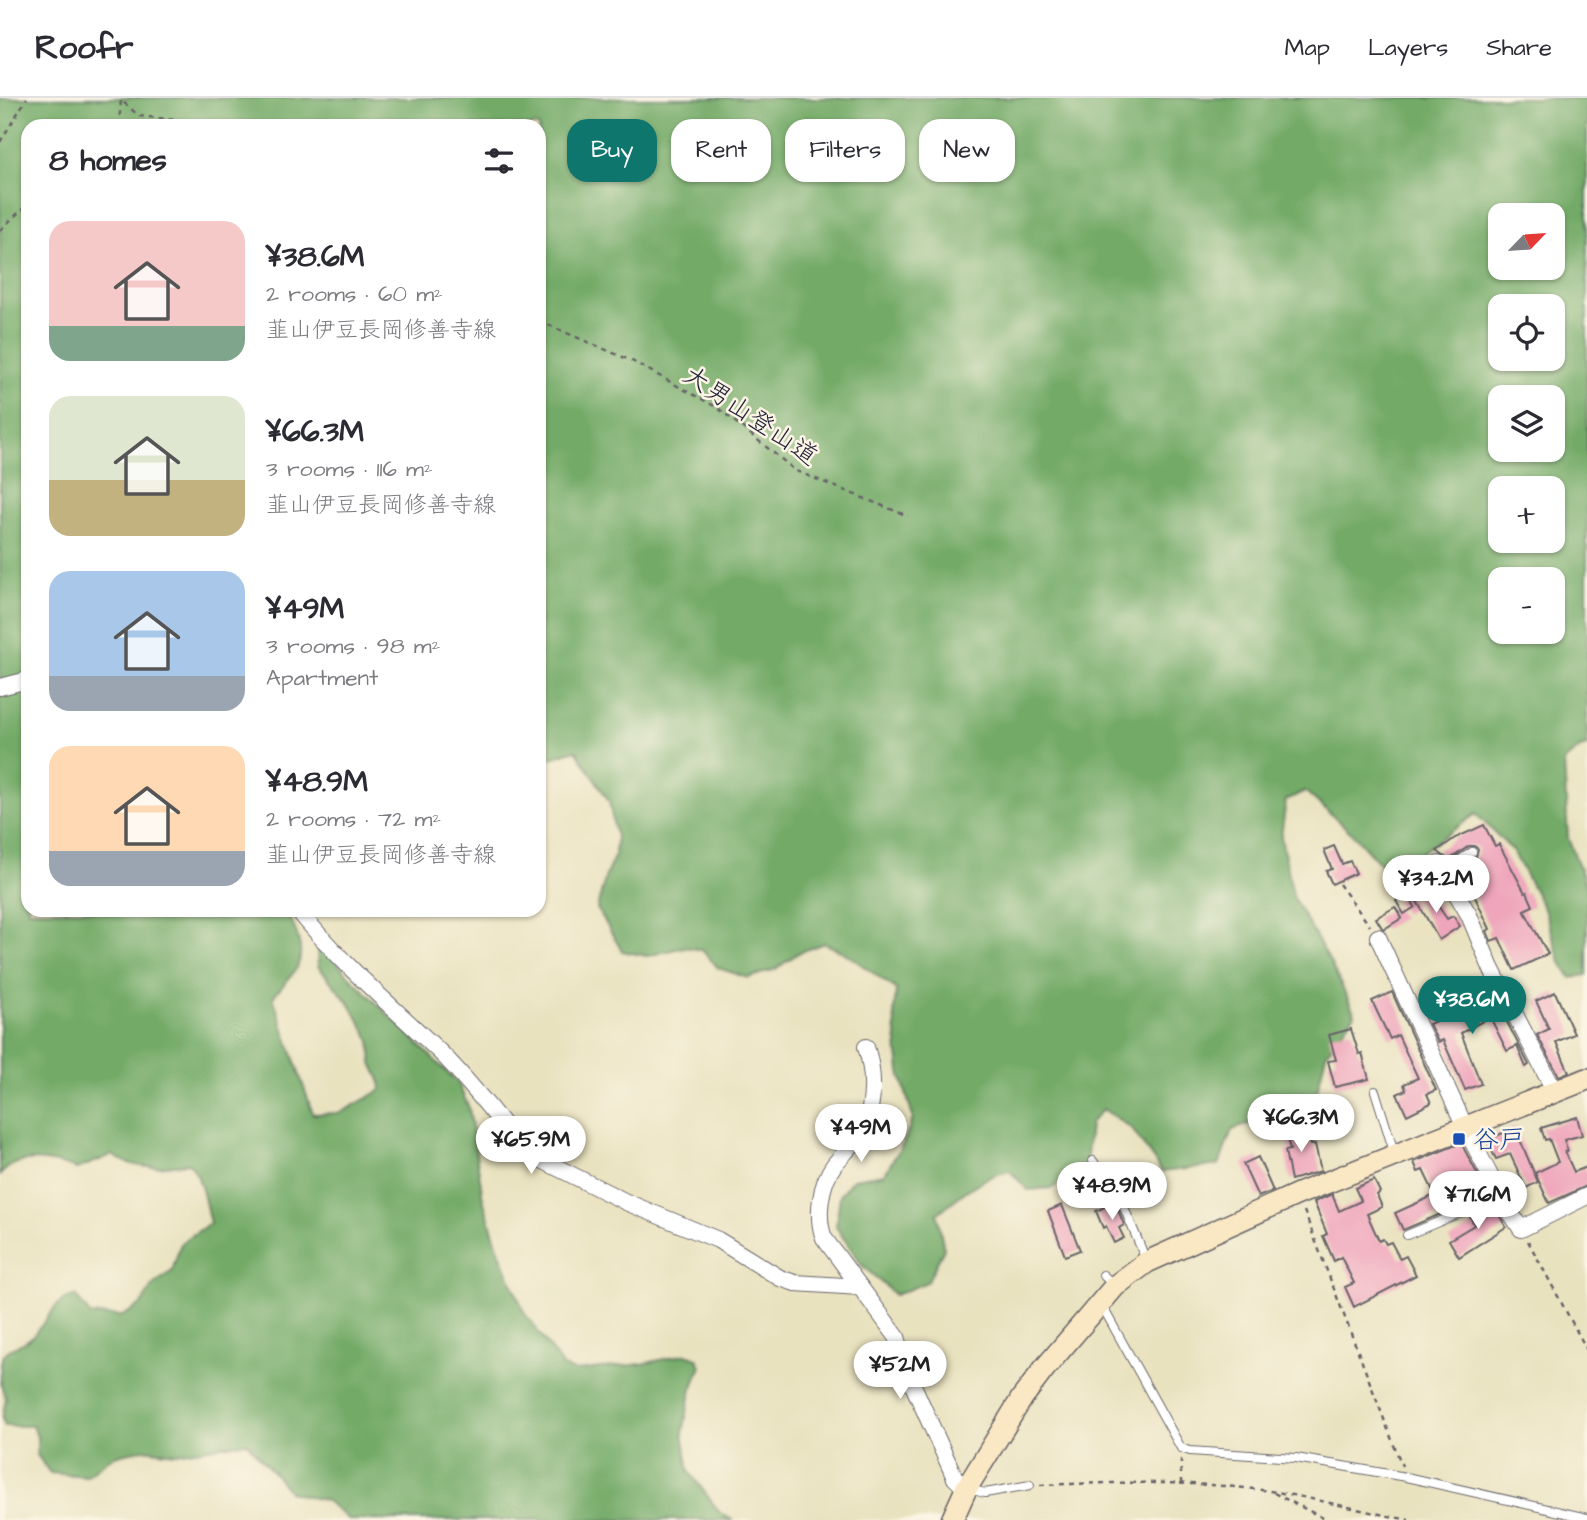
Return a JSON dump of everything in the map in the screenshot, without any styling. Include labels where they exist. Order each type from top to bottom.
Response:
[{"type":"main road","points":[[952,1520],[966,1489],[1022,1398],[1100,1302],[1109,1280],[1298,1195],[1587,1079]]},
{"type":"street","points":[[0,687],[21,682]]},
{"type":"street","points":[[1441,867],[1469,915],[1491,968],[1555,1092]]},
{"type":"street","points":[[304,917],[344,960],[444,1056],[522,1147],[536,1157],[626,1202],[718,1240],[780,1278],[795,1283],[860,1287]]},
{"type":"street","points":[[1378,937],[1466,1129],[1521,1229],[1587,1196]]},
{"type":"street","points":[[866,1047],[870,1058],[872,1095],[865,1125],[854,1144],[833,1166],[824,1187],[820,1226],[824,1238],[897,1337],[907,1372],[955,1478],[966,1489]]},
{"type":"lane","points":[[1441,867],[1472,852]]},
{"type":"lane","points":[[1375,1091],[1396,1157]]},
{"type":"lane","points":[[1093,1161],[1123,1205],[1147,1262]]},
{"type":"lane","points":[[1407,1235],[1501,1196]]},
{"type":"lane","points":[[1100,1302],[1181,1448],[1190,1451],[1296,1458],[1406,1477],[1587,1518]]},
{"type":"lane","points":[[966,1489],[985,1493],[1030,1485]]},
{"type":"path","points":[[0,142],[27,98]]},
{"type":"path","points":[[120,119],[121,100],[139,116],[167,119]]},
{"type":"path","points":[[0,230],[21,210]]},
{"type":"path","name":"大男山登山道","points":[[546,324],[632,361],[718,408],[796,471],[908,516]]},
{"type":"path","points":[[1339,884],[1378,937]]},
{"type":"path","points":[[1298,1195],[1406,1477]]},
{"type":"path","points":[[1521,1229],[1587,1350]]},
{"type":"path","points":[[1181,1459],[1181,1483]]},
{"type":"path","points":[[1030,1485],[1181,1483],[1272,1492],[1409,1520]]},
{"type":"path","points":[[1272,1492],[1327,1520]]},
{"type":"green space","points":[[0,98],[1587,98],[1587,746],[1580,748],[1564,761],[1568,838],[1587,887],[1587,975],[1571,978],[1560,961],[1544,909],[1513,851],[1476,814],[1416,856],[1382,866],[1355,836],[1305,791],[1286,800],[1281,837],[1293,897],[1330,962],[1355,1014],[1326,1054],[1313,1108],[1303,1128],[1268,1117],[1232,1130],[1219,1165],[1162,1172],[1132,1129],[1103,1109],[1090,1123],[1086,1166],[1052,1188],[1028,1190],[1010,1171],[980,1182],[937,1214],[944,1249],[927,1282],[895,1295],[862,1265],[836,1227],[840,1195],[853,1179],[884,1174],[903,1144],[913,1118],[900,1072],[894,1014],[896,989],[845,953],[824,943],[798,953],[776,969],[748,978],[718,968],[702,950],[684,947],[647,956],[622,951],[597,908],[615,855],[616,838],[609,801],[576,750],[546,760],[546,119],[21,119],[21,917],[289,917],[298,936],[300,958],[294,973],[273,997],[313,1114],[340,1113],[381,1090],[380,1080],[372,1063],[370,1039],[349,1003],[318,966],[317,950],[323,947],[458,1083],[469,1108],[483,1199],[499,1251],[524,1312],[563,1367],[575,1371],[642,1364],[686,1354],[697,1358],[701,1366],[691,1392],[683,1433],[689,1471],[720,1513],[732,1520],[349,1520],[327,1501],[290,1492],[247,1442],[176,1453],[143,1449],[114,1456],[86,1476],[50,1473],[37,1455],[37,1437],[33,1426],[5,1426],[2,1419],[6,1398],[1,1381],[3,1357],[9,1350],[35,1334],[56,1307],[68,1298],[76,1296],[90,1315],[122,1316],[141,1305],[153,1285],[172,1271],[181,1243],[210,1223],[200,1183],[189,1163],[140,1166],[112,1155],[77,1169],[37,1160],[17,1163],[0,1175]]},
{"type":"building","points":[[1484,825],[1495,846],[1499,844],[1525,893],[1527,892],[1533,906],[1524,910],[1548,954],[1514,970],[1499,938],[1491,941],[1487,931],[1490,929],[1469,884],[1464,887],[1455,871],[1476,857],[1478,849],[1469,846],[1449,860],[1437,851],[1455,838]]},
{"type":"building","points":[[1334,846],[1342,864],[1350,861],[1356,873],[1332,884],[1326,871],[1332,869],[1324,850]]},
{"type":"building","points":[[1426,888],[1447,919],[1453,916],[1460,926],[1439,940],[1414,896]]},
{"type":"building","points":[[1407,893],[1415,907],[1404,914],[1396,901]]},
{"type":"building","points":[[1395,907],[1402,918],[1382,928],[1376,918]]},
{"type":"building","points":[[1392,992],[1436,1090],[1427,1094],[1431,1103],[1407,1115],[1397,1094],[1406,1090],[1404,1084],[1418,1078],[1398,1035],[1390,1039],[1372,1001]]},
{"type":"building","points":[[1555,992],[1574,1034],[1556,1042],[1569,1072],[1559,1076],[1537,1035],[1549,1029],[1536,1001]]},
{"type":"building","points":[[1493,995],[1529,1065],[1526,1067],[1517,1046],[1507,1051],[1490,1017],[1461,1033],[1481,1084],[1465,1090],[1443,1040],[1438,1042],[1429,1024]]},
{"type":"building","points":[[1351,1029],[1359,1054],[1362,1053],[1369,1079],[1335,1087],[1328,1061],[1336,1060],[1329,1035]]},
{"type":"building","points":[[1577,1117],[1582,1135],[1564,1140],[1568,1151],[1565,1152],[1574,1172],[1587,1167],[1587,1186],[1549,1203],[1535,1173],[1558,1162],[1549,1139],[1545,1140],[1541,1128]]},
{"type":"building","points":[[1306,1125],[1311,1145],[1315,1144],[1321,1171],[1291,1180],[1285,1151],[1290,1150],[1285,1130]]},
{"type":"building","points":[[1515,1128],[1538,1182],[1526,1188],[1510,1154],[1496,1159],[1486,1140]]},
{"type":"building","points":[[1461,1143],[1488,1194],[1403,1230],[1395,1213],[1435,1195],[1423,1170],[1418,1172],[1414,1162]]},
{"type":"building","points":[[1258,1157],[1273,1191],[1258,1197],[1243,1164]]},
{"type":"building","points":[[1374,1180],[1380,1192],[1377,1195],[1382,1207],[1367,1214],[1379,1241],[1383,1239],[1386,1244],[1391,1242],[1400,1259],[1406,1256],[1416,1275],[1354,1307],[1345,1287],[1354,1283],[1341,1257],[1334,1261],[1323,1236],[1327,1234],[1314,1202],[1332,1194],[1339,1211],[1361,1201],[1355,1188]]},
{"type":"building","points":[[1143,1181],[1151,1198],[1138,1204],[1130,1187]]},
{"type":"building","points":[[1111,1204],[1113,1209],[1117,1207],[1124,1225],[1119,1228],[1124,1238],[1114,1243],[1106,1226],[1103,1228],[1096,1211]]},
{"type":"building","points":[[1062,1205],[1080,1250],[1065,1256],[1048,1211]]},
{"type":"building","points":[[1494,1206],[1506,1227],[1459,1257],[1449,1240],[1474,1225],[1470,1216]]},
{"type":"place","name":"谷戸","points":[[1459,1139]]}]
